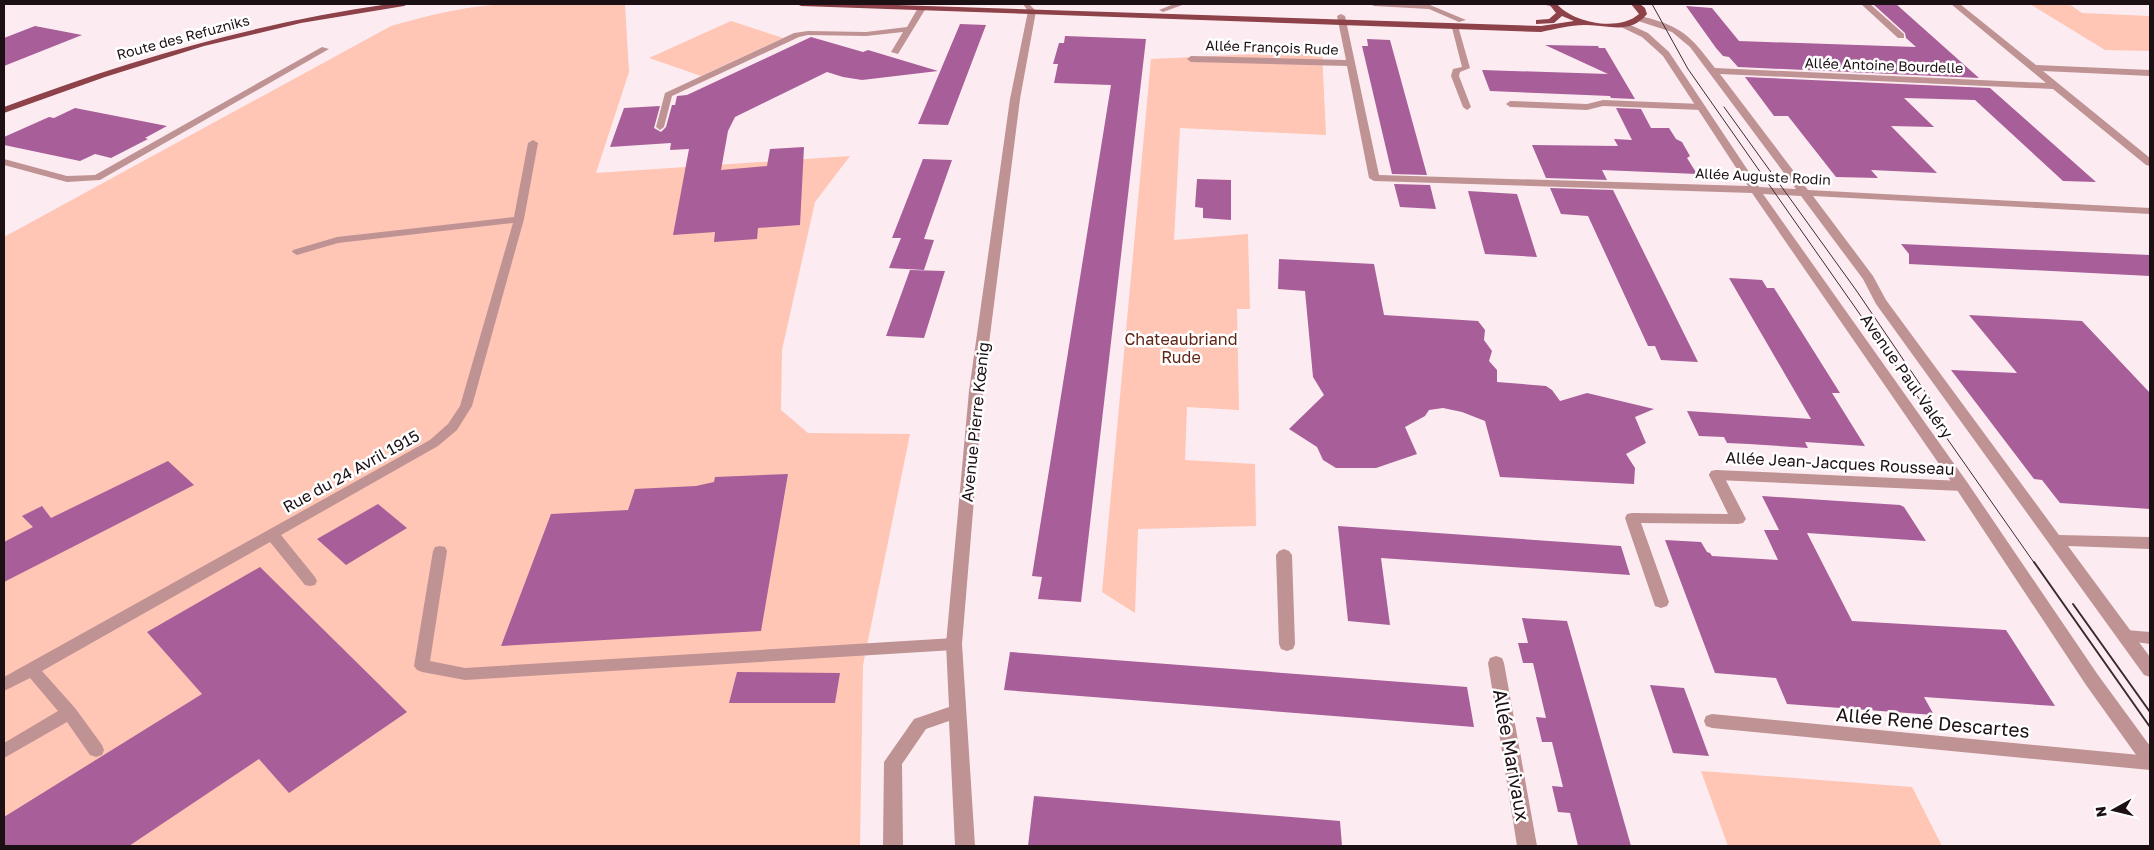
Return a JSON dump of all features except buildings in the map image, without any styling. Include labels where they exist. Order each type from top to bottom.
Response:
[{"type":"main road","name":"Route des Refuzniks","points":[[4,101],[78,75],[197,41],[295,18],[381,4]]},
{"type":"main road","name":"Route des Refuzniks","points":[[4,110],[116,70],[214,41],[300,21],[404,4]]},
{"type":"main road","points":[[801,4],[922,8],[1028,7],[1163,10],[1541,29],[1585,22]]},
{"type":"main road","points":[[1001,4],[1028,7],[1342,19],[1544,22],[1554,20],[1561,13]]},
{"type":"main road","points":[[1551,4],[1561,13],[1585,22],[1624,25],[1641,19],[1642,10],[1634,4]]},
{"type":"street","points":[[1865,4],[1902,36]]},
{"type":"street","points":[[1956,4],[2150,163]]},
{"type":"street","name":"Avenue Pierre Kœnig","points":[[965,846],[954,644],[976,391],[1028,7]]},
{"type":"street","points":[[1342,19],[1351,63]]},
{"type":"street","name":"Avenue Paul Valéry","points":[[1641,19],[1673,28],[1684,34],[1869,278],[1880,301],[2150,670]]},
{"type":"street","name":"Avenue Paul Valéry","points":[[1624,25],[1643,32],[1656,41],[1756,191],[1962,486],[2092,680],[2150,762]]},
{"type":"street","name":"Allée François Rude","points":[[1191,59],[1351,63]]},
{"type":"street","name":"Allée Auguste Rodin","points":[[1351,63],[1374,178],[1804,193],[2150,211]]},
{"type":"street","points":[[2034,68],[2150,73]]},
{"type":"street","name":"Allée Antoine Bourdelle","points":[[1712,71],[2056,86]]},
{"type":"street","points":[[1661,602],[1632,518],[1738,519],[1716,475]]},
{"type":"street","points":[[2056,540],[2150,544]]},
{"type":"street","points":[[1284,555],[1287,644]]},
{"type":"street","name":"Allée Marivaux","points":[[1496,663],[1528,846]]},
{"type":"street","points":[[893,846],[893,762],[920,724],[958,711]]},
{"type":"lane","points":[[1163,10],[1181,4]]},
{"type":"lane","points":[[1374,4],[1430,7],[1462,20]]},
{"type":"lane","points":[[894,52],[922,8]]},
{"type":"lane","points":[[1454,26],[1466,68],[1456,70],[1456,76],[1467,107]]},
{"type":"lane","points":[[660,127],[668,95],[797,35],[808,33],[866,34],[909,28]]},
{"type":"lane","points":[[4,162],[67,179],[97,178],[325,50]]},
{"type":"lane","points":[[1510,104],[1587,107],[1603,103],[1701,107]]},
{"type":"lane","name":"Rue du 24 Avril 1915","points":[[4,685],[434,443],[459,421],[466,406],[519,219],[533,143]]},
{"type":"lane","points":[[297,252],[337,240],[519,219]]},
{"type":"lane","name":"Allée Jean-Jacques Rousseau","points":[[1716,475],[1962,486]]},
{"type":"lane","points":[[272,534],[310,581]]},
{"type":"lane","points":[[440,551],[422,666],[451,672],[475,674],[954,644]]},
{"type":"lane","points":[[2126,636],[2150,638]]},
{"type":"lane","points":[[32,670],[96,750]]},
{"type":"lane","points":[[4,751],[69,714]]},
{"type":"lane","name":"Allée René Descartes","points":[[1712,721],[2150,762]]},
{"type":"green space","points":[[509,4],[625,5],[629,72],[596,173],[850,156],[815,202],[782,350],[781,410],[808,433],[910,434],[863,665],[860,846],[4,846],[4,237],[391,26],[450,11]]},
{"type":"green space","points":[[2030,4],[2069,4],[2082,13],[2150,16],[2150,51],[2105,50]]},
{"type":"green space","points":[[731,21],[783,38],[701,76],[649,58]]},
{"type":"green space","name":"Chateaubriand Rude","points":[[1322,51],[1326,135],[1180,128],[1174,240],[1248,234],[1250,309],[1237,309],[1239,410],[1187,407],[1185,460],[1255,464],[1256,526],[1138,529],[1135,613],[1102,592],[1151,59]]},
{"type":"green space","points":[[1701,771],[1912,787],[1942,846],[1728,846]]},
{"type":"tram line","points":[[1652,4],[1688,69],[2035,564]]},
{"type":"tram line","points":[[1724,107],[1856,290],[1930,399]]},
{"type":"tram line","points":[[2034,562],[2150,727]]},
{"type":"tram line","points":[[2073,604],[2150,712]]}]
